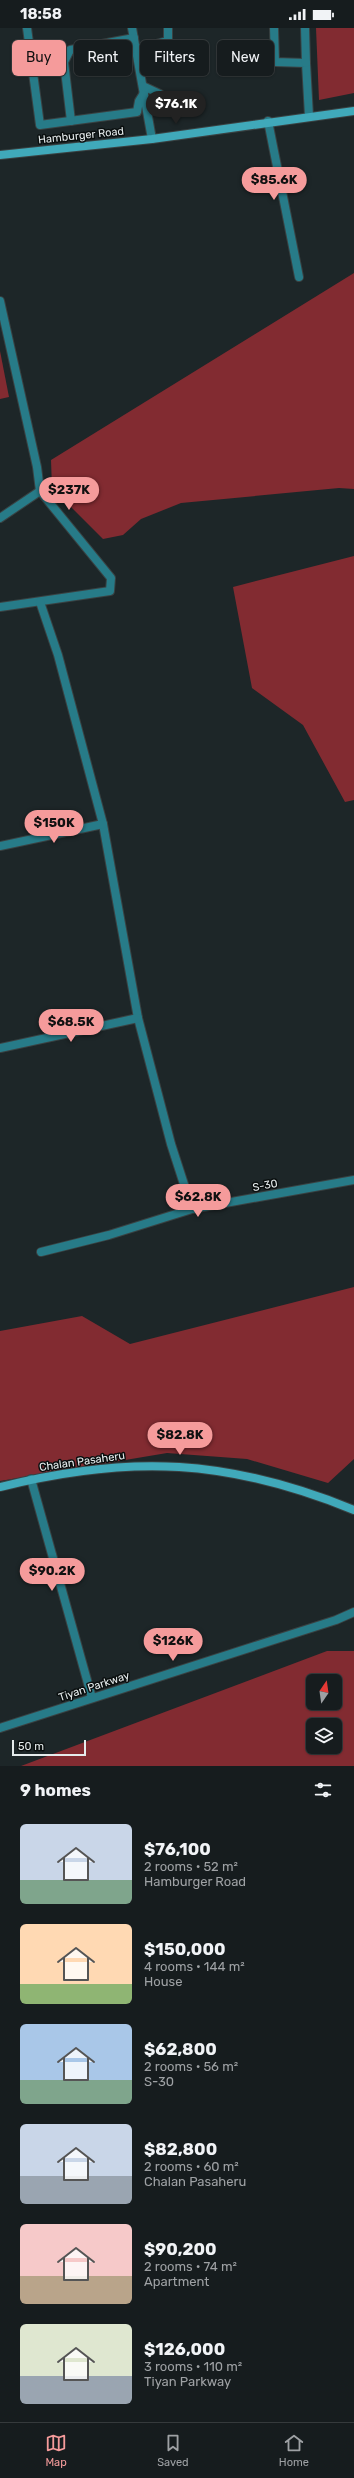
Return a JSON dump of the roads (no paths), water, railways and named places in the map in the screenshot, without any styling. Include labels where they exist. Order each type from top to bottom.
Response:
[{"type":"main road","name":"Hamburger Road","points":[[0,155],[152,139],[268,121],[354,111]]},
{"type":"main road","name":"Chalan Pasaheru","points":[[0,1487],[31,1479],[117,1466],[168,1465],[207,1468],[270,1480],[354,1510]]},
{"type":"street","points":[[27,28],[29,40]]},
{"type":"street","points":[[132,28],[152,139]]},
{"type":"street","points":[[136,49],[168,40],[168,28]]},
{"type":"street","points":[[274,28],[275,62],[306,63]]},
{"type":"street","points":[[305,28],[309,116]]},
{"type":"street","points":[[66,58],[70,50],[134,38]]},
{"type":"street","points":[[33,76],[40,125],[137,112],[143,89]]},
{"type":"street","points":[[66,76],[71,121]]},
{"type":"street","points":[[143,89],[160,94],[167,107],[196,104]]},
{"type":"street","points":[[268,121],[299,277]]},
{"type":"street","points":[[0,301],[36,459],[40,491],[110,578],[110,591],[0,607]]},
{"type":"street","points":[[0,518],[40,491]]},
{"type":"street","points":[[40,602],[58,655],[103,824],[138,1018],[171,1144],[192,1209]]},
{"type":"street","points":[[0,846],[103,824]]},
{"type":"street","points":[[0,1048],[138,1018]]},
{"type":"street","name":"S-30","points":[[41,1252],[109,1235],[192,1209],[354,1180]]},
{"type":"street","points":[[31,1479],[92,1698]]},
{"type":"street","name":"Tiyan Parkway","points":[[0,1728],[336,1620],[354,1612]]}]
